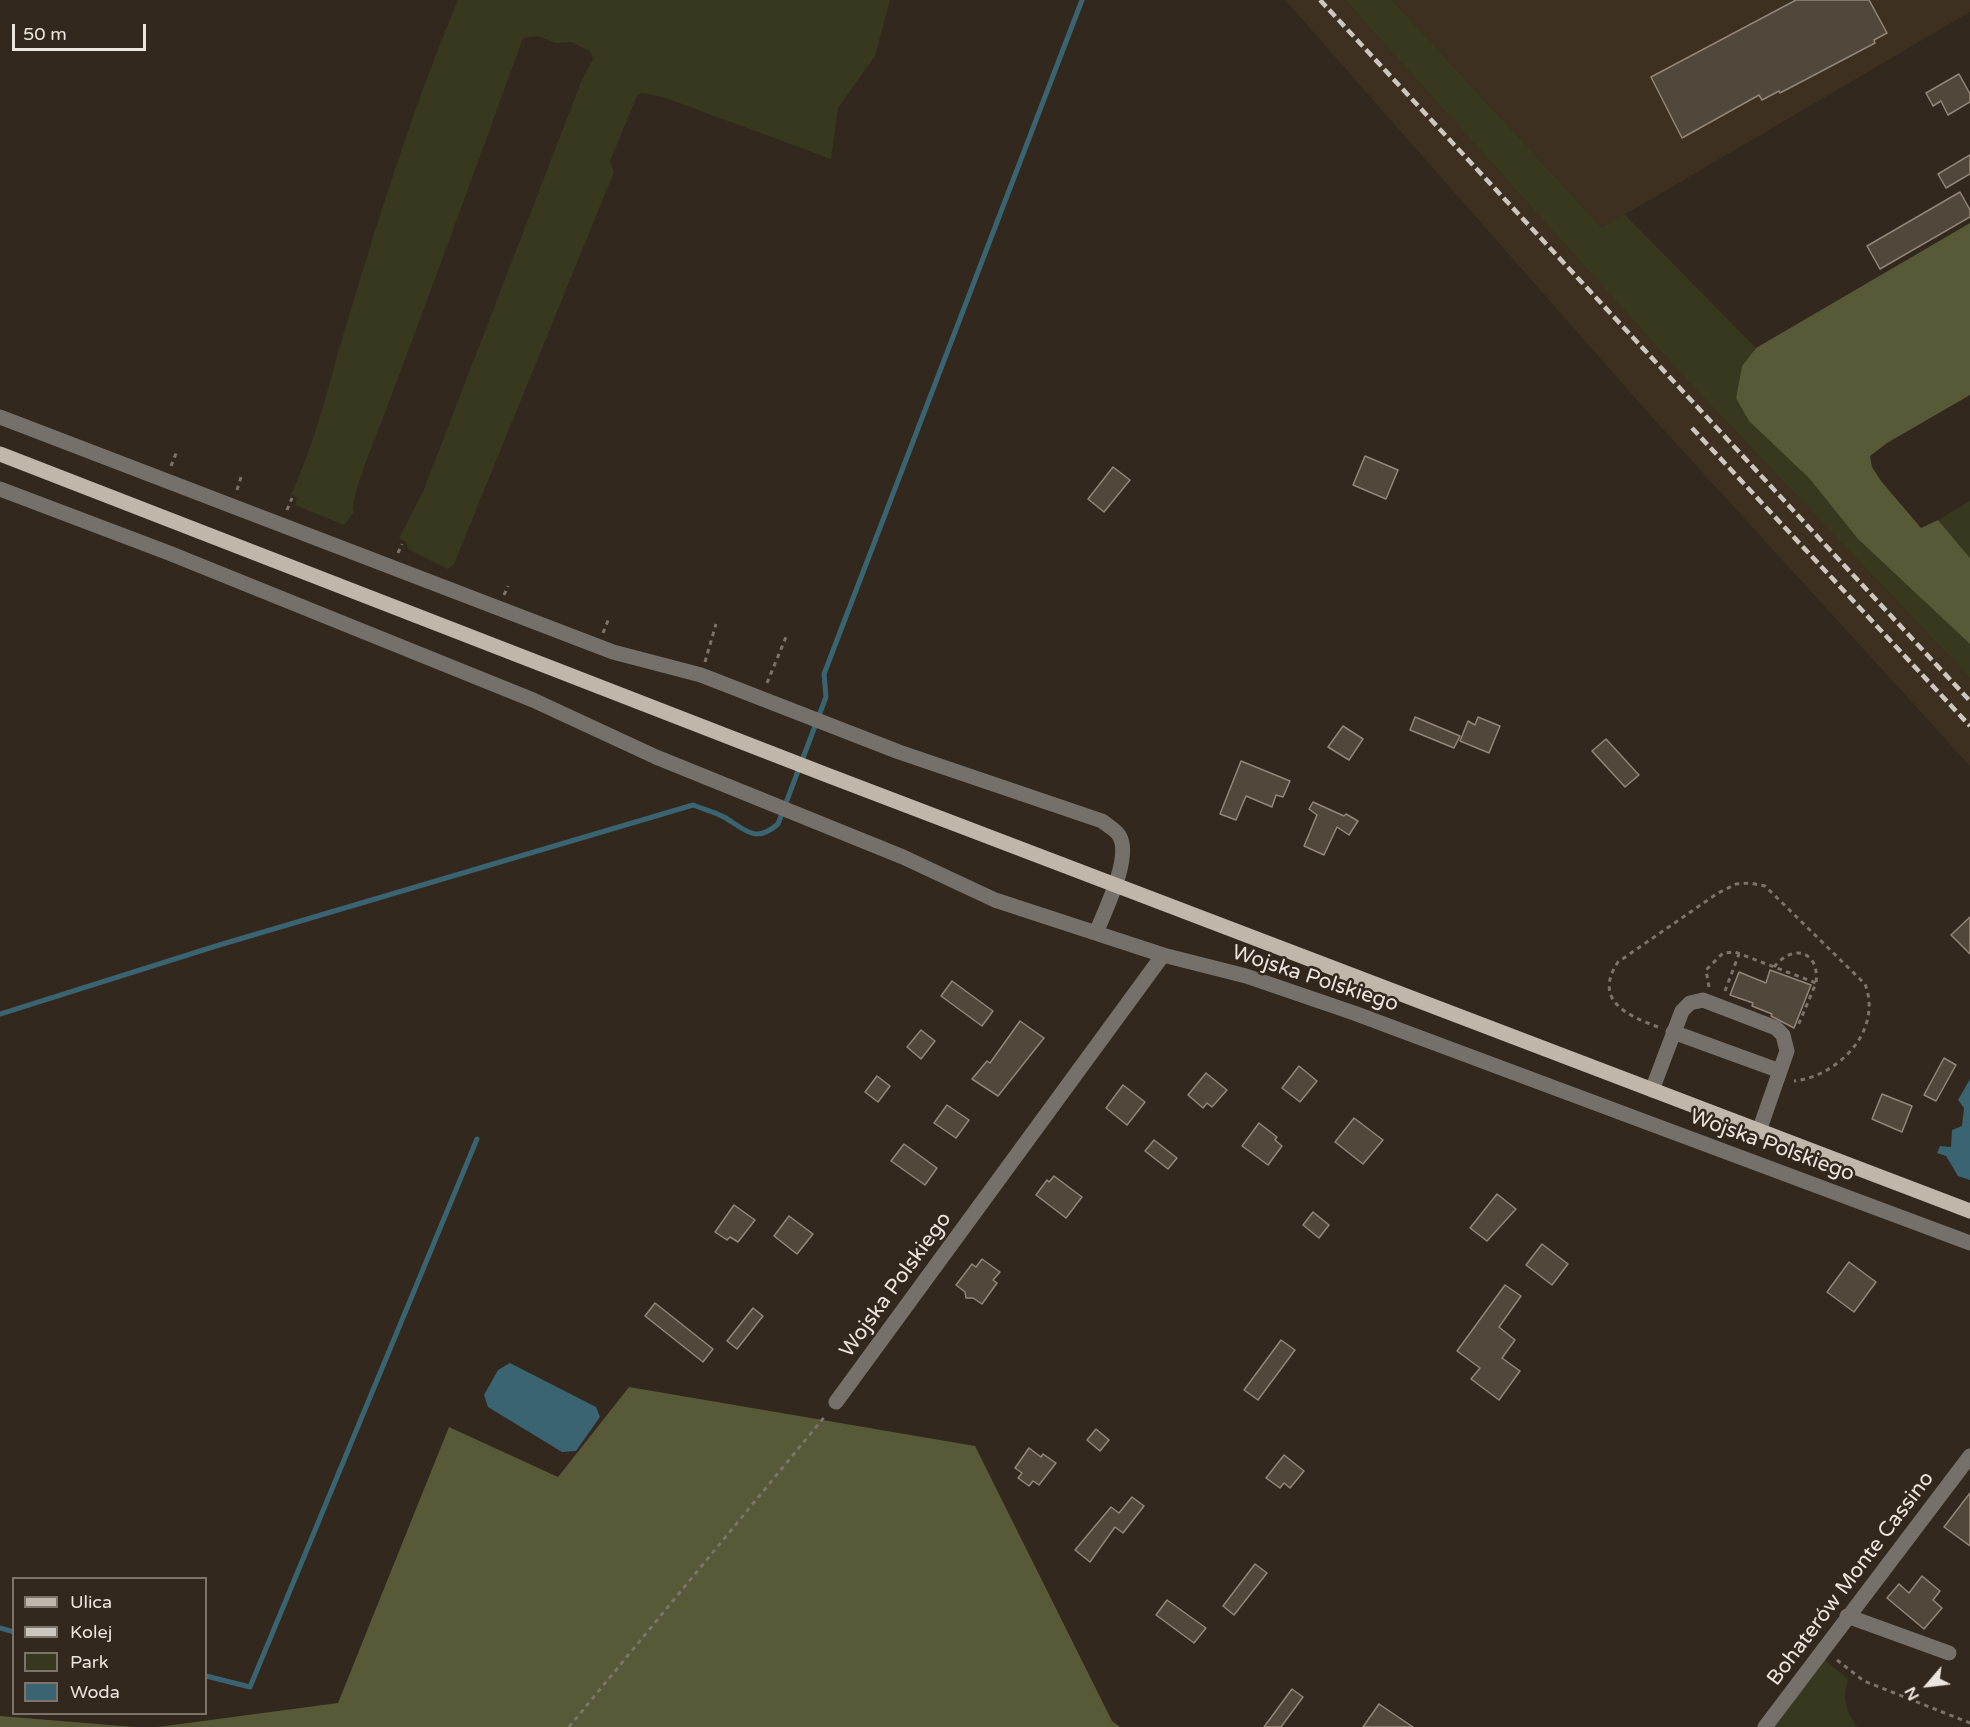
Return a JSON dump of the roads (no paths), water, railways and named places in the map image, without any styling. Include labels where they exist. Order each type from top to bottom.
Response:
[{"type":"main road","name":"Wojska Polskiego","points":[[0,454],[828,775],[1970,1211]]},
{"type":"street","points":[[0,417],[613,652],[701,675],[899,752],[1102,821],[1119,834],[1124,848],[1096,933]]},
{"type":"street","points":[[0,489],[169,553],[511,692],[656,757],[903,856],[995,900],[1164,955]]},
{"type":"street","name":"Wojska Polskiego","points":[[836,1402],[1164,955],[1246,976],[1354,1013],[1970,1243]]},
{"type":"street","points":[[1652,1090],[1682,1011],[1690,1003],[1703,1000],[1718,1005],[1776,1028],[1783,1035],[1787,1050],[1759,1131]]},
{"type":"street","points":[[1673,1032],[1778,1075]]},
{"type":"street","name":"Bohaterów Monte Cassino","points":[[1765,1727],[1970,1456]]},
{"type":"street","points":[[1848,1616],[1948,1653]]},
{"type":"water","points":[[1970,1079],[1970,1180],[1958,1176],[1946,1156],[1937,1153],[1940,1146],[1951,1147],[1952,1130],[1962,1126],[1964,1108],[1958,1100]]},
{"type":"water","points":[[510,1363],[596,1407],[600,1417],[576,1451],[562,1452],[488,1407],[484,1395],[498,1370]]},
{"type":"waterway","points":[[0,1014],[216,946],[693,805],[720,815],[751,833],[763,833],[778,824],[826,697],[824,674],[1082,0]]},
{"type":"waterway","points":[[207,1676],[250,1687],[477,1139]]},
{"type":"waterway","points":[[0,1628],[12,1631]]},
{"type":"railway","points":[[1320,0],[1970,701]]},
{"type":"railway","points":[[1692,428],[1970,726]]}]
